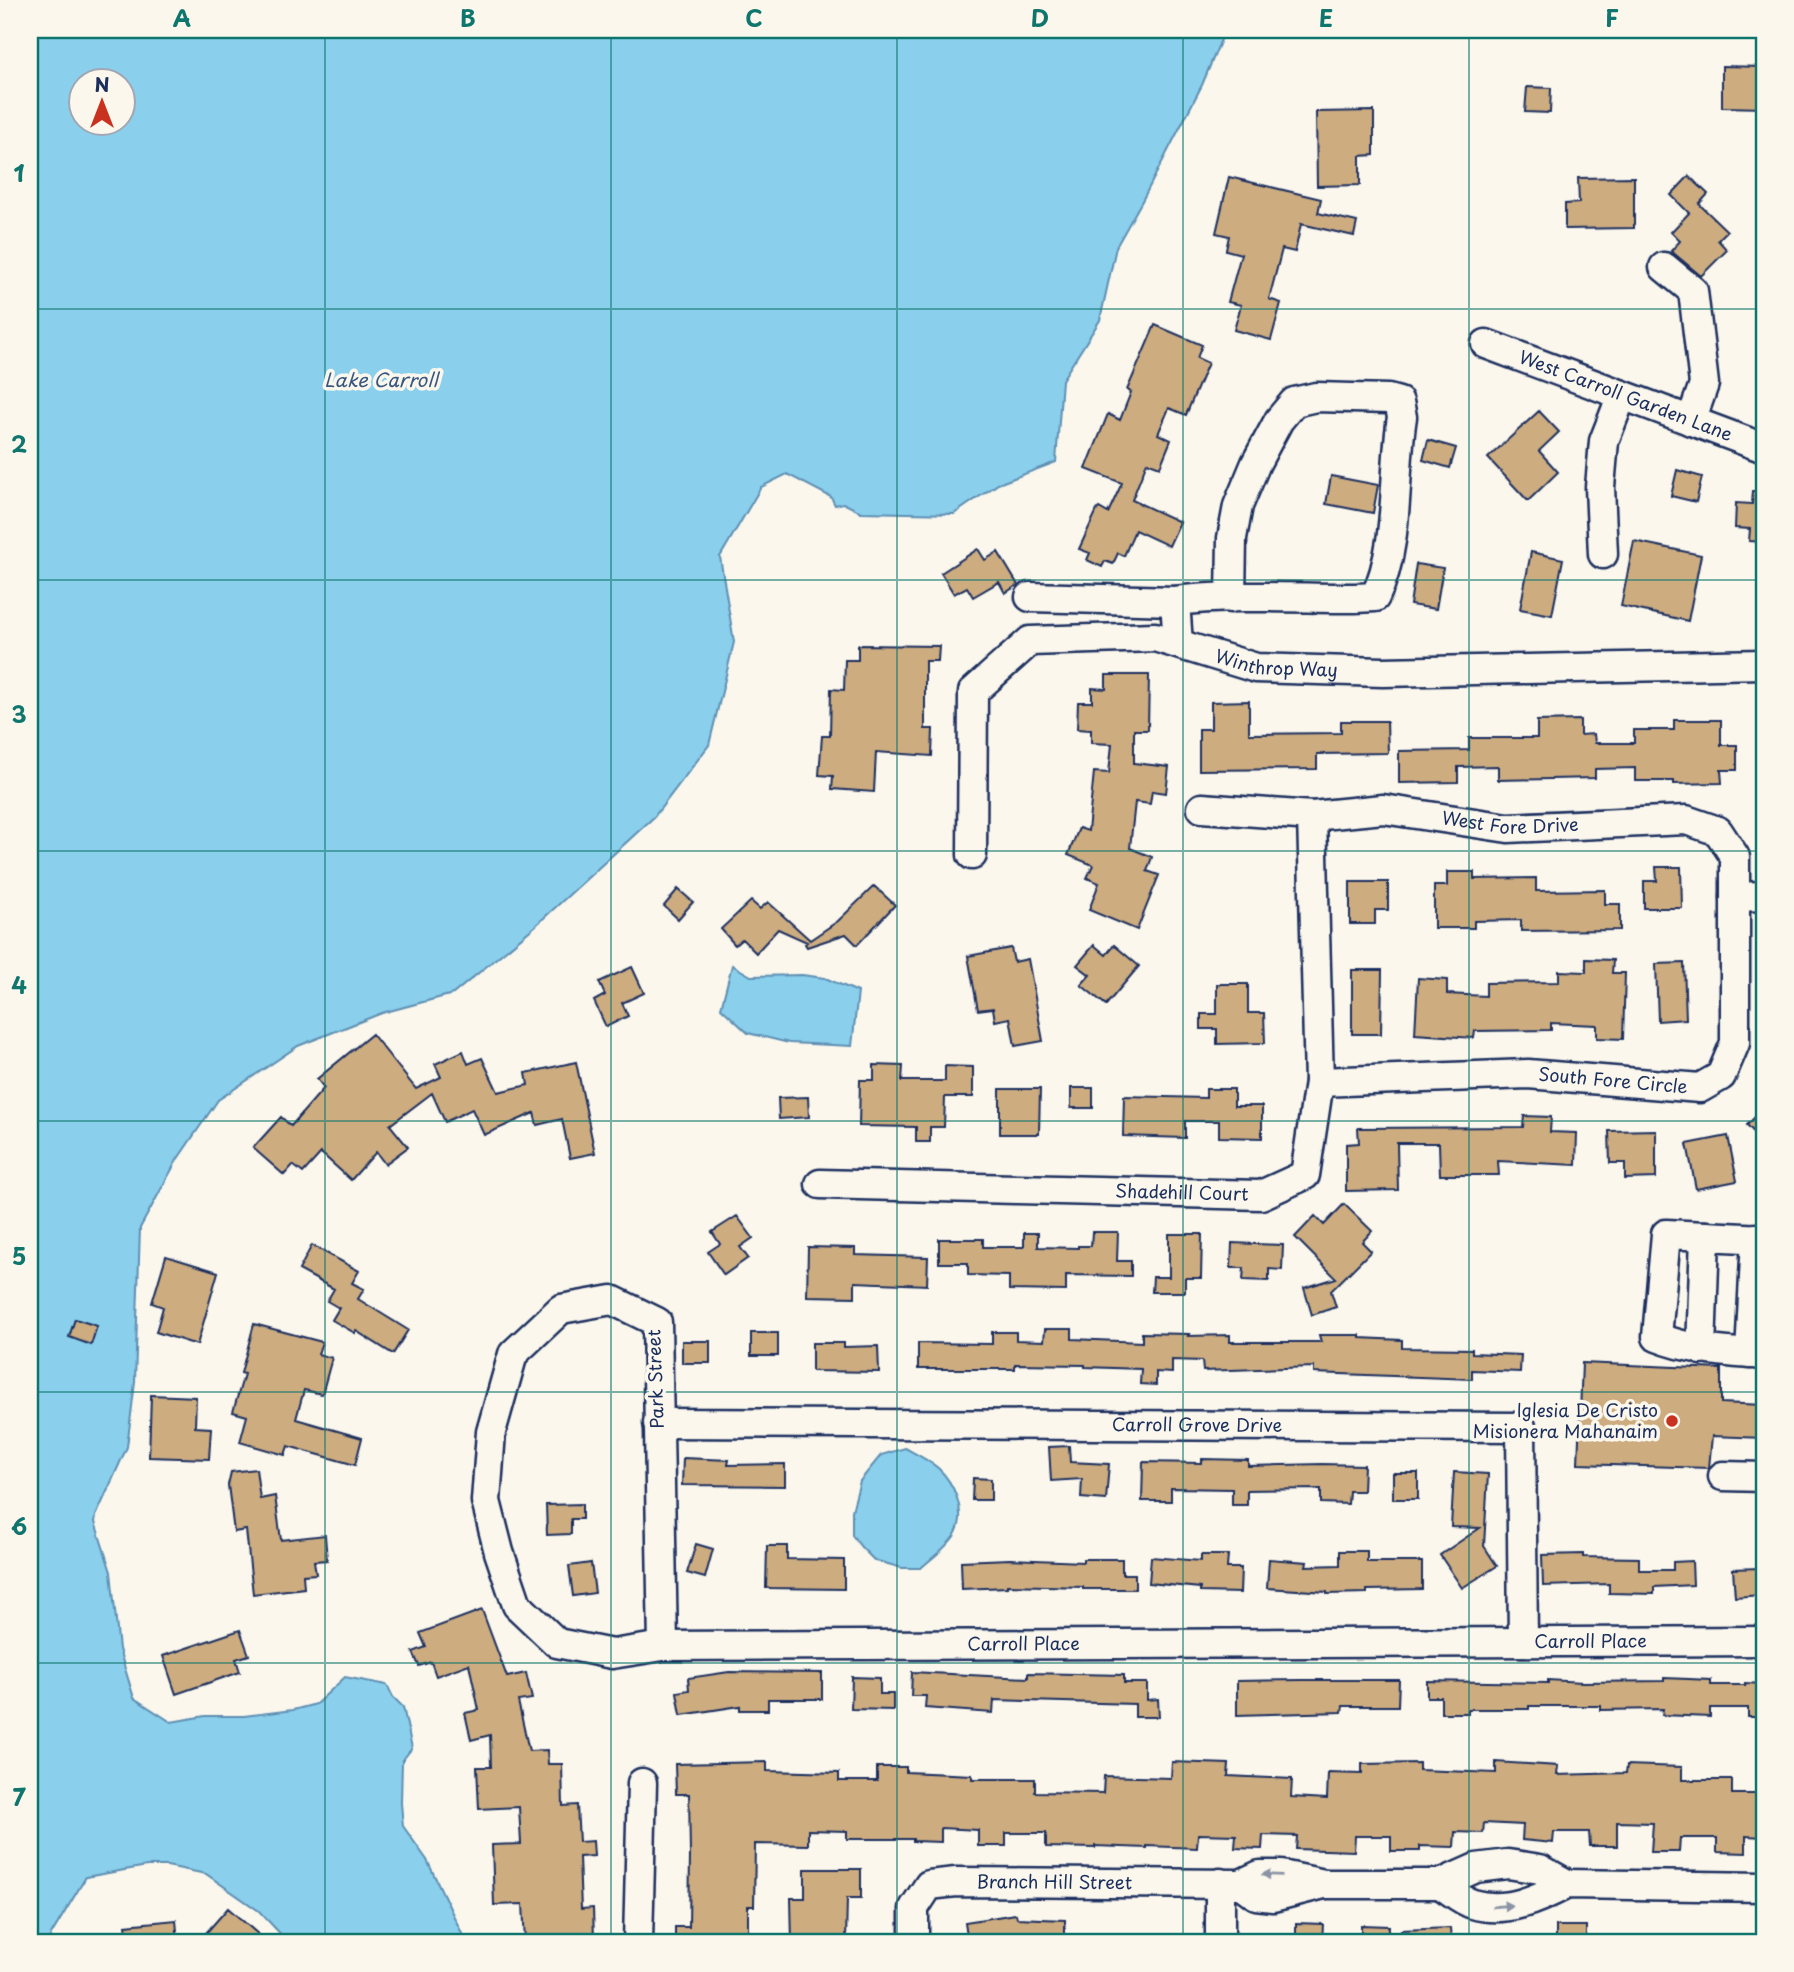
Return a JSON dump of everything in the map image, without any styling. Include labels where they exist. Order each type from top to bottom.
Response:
[{"type":"street","points":[[1664,267],[1693,291],[1704,384],[1691,421]]},
{"type":"street","name":"West Carroll Garden Lane","points":[[1486,344],[1764,448]]},
{"type":"street","points":[[1603,554],[1600,487],[1604,441],[1622,395]]},
{"type":"street","points":[[1030,597],[1175,601],[1196,598],[1231,598],[1375,597],[1390,545],[1402,417],[1399,402],[1388,399],[1316,397],[1294,402],[1279,420],[1256,463],[1238,506],[1232,538],[1231,598]]},
{"type":"street","points":[[1175,601],[1178,644]]},
{"type":"street","name":"Winthrop Way","points":[[972,855],[973,691],[1030,641],[1155,637],[1256,668],[1383,672],[1764,664]]},
{"type":"street","name":"West Fore Drive","points":[[1202,808],[1312,816],[1383,808],[1508,828],[1686,820],[1718,831],[1735,857],[1735,897]]},
{"type":"street","name":"Shadehill Court","points":[[820,1184],[1261,1195],[1305,1175],[1319,1082],[1312,816]]},
{"type":"street","points":[[1735,897],[1764,896]]},
{"type":"street","name":"South Fore Circle","points":[[1319,1082],[1528,1074],[1700,1088],[1721,1076],[1735,1043],[1735,897]]},
{"type":"street","points":[[1666,1234],[1705,1236],[1760,1238],[1757,1354],[1701,1350],[1657,1338],[1666,1234]]},
{"type":"street","points":[[1701,1350],[1705,1236]]},
{"type":"street","name":"Park Street","points":[[501,1395],[513,1354],[561,1309],[612,1300],[657,1322],[663,1646]]},
{"type":"street","name":"Carroll Place","points":[[501,1395],[491,1433],[486,1501],[499,1552],[517,1605],[557,1643],[612,1654],[663,1646],[1764,1642]]},
{"type":"street","name":"Carroll Grove Drive","points":[[657,1423],[1521,1427],[1523,1642]]},
{"type":"street","points":[[1723,1476],[1764,1478]]},
{"type":"street","points":[[638,1942],[642,1783]]},
{"type":"street","name":"Branch Hill Street","points":[[914,1942],[914,1908],[929,1885],[956,1882],[1230,1883],[1256,1895],[1273,1897],[1324,1884],[1440,1884],[1476,1868],[1508,1864],[1541,1869],[1567,1884]]},
{"type":"street","points":[[1220,1942],[1230,1883]]},
{"type":"street","name":"Branch Hill Street","points":[[1440,1884],[1471,1904],[1502,1908],[1542,1897],[1567,1884],[1764,1887]]},
{"type":"water","name":"Lake Carroll","points":[[30,30],[1225,30],[1202,85],[1116,247],[1100,320],[1062,380],[1056,462],[998,484],[954,514],[861,512],[843,503],[835,505],[831,497],[787,474],[761,487],[720,557],[734,642],[709,745],[654,817],[534,927],[453,994],[382,1013],[298,1046],[218,1100],[177,1160],[140,1228],[135,1382],[127,1447],[95,1522],[111,1572],[119,1649],[134,1698],[171,1722],[205,1716],[244,1716],[293,1710],[316,1704],[345,1677],[387,1685],[393,1697],[403,1707],[412,1748],[402,1761],[403,1826],[427,1860],[466,1942],[288,1942],[259,1911],[206,1874],[167,1866],[147,1866],[86,1877],[49,1942],[30,1942]]},
{"type":"water","points":[[732,965],[751,976],[802,975],[825,978],[858,992],[852,1046],[789,1043],[748,1033],[721,1008]]},
{"type":"water","points":[[905,1448],[930,1462],[944,1474],[954,1490],[959,1507],[959,1525],[953,1538],[921,1568],[902,1568],[874,1560],[852,1535],[852,1511],[860,1481],[881,1455]]},
{"type":"building","points":[[1722,66],[1764,67],[1764,108],[1722,107]]},
{"type":"building","points":[[1527,87],[1551,88],[1550,113],[1525,112]]},
{"type":"building","points":[[1374,111],[1374,155],[1360,156],[1360,185],[1317,186],[1316,112]]},
{"type":"building","points":[[1689,176],[1708,194],[1699,204],[1727,231],[1718,240],[1727,250],[1701,276],[1671,251],[1680,241],[1671,232],[1689,213],[1671,195]]},
{"type":"building","points":[[1229,177],[1321,199],[1318,213],[1357,222],[1354,236],[1301,224],[1295,252],[1282,249],[1269,299],[1281,303],[1271,340],[1234,330],[1241,305],[1228,302],[1241,254],[1226,250],[1229,236],[1216,233]]},
{"type":"building","points":[[1634,177],[1634,228],[1565,229],[1565,204],[1579,203],[1578,178]]},
{"type":"building","points":[[1155,325],[1202,345],[1197,358],[1208,363],[1186,415],[1169,408],[1158,434],[1171,440],[1160,467],[1147,462],[1132,500],[1180,522],[1169,546],[1135,530],[1124,556],[1118,553],[1113,564],[1105,561],[1102,567],[1087,560],[1090,553],[1079,549],[1097,510],[1099,508],[1108,513],[1122,483],[1086,469],[1108,414],[1120,420],[1131,392],[1127,390]]},
{"type":"building","points":[[1539,411],[1559,432],[1539,451],[1558,472],[1528,501],[1488,458]]},
{"type":"building","points":[[1428,440],[1456,448],[1450,468],[1423,460]]},
{"type":"building","points":[[1677,470],[1702,477],[1696,502],[1671,496]]},
{"type":"building","points":[[1331,476],[1378,485],[1373,513],[1326,504]]},
{"type":"building","points":[[1753,491],[1764,491],[1764,542],[1749,541],[1750,529],[1735,528],[1736,503],[1752,504]]},
{"type":"building","points":[[1634,541],[1701,555],[1688,621],[1621,606]]},
{"type":"building","points":[[978,549],[985,560],[998,552],[1018,585],[1005,593],[999,582],[973,597],[967,587],[954,594],[941,573]]},
{"type":"building","points":[[1531,552],[1563,559],[1552,615],[1520,609]]},
{"type":"building","points":[[1416,564],[1443,568],[1436,609],[1410,605]]},
{"type":"building","points":[[858,645],[939,646],[938,661],[925,661],[925,729],[933,729],[932,756],[876,752],[874,792],[832,789],[833,776],[819,775],[822,736],[830,736],[831,689],[844,690],[845,660],[858,660]]},
{"type":"building","points":[[1106,675],[1149,675],[1148,730],[1134,730],[1134,763],[1169,767],[1166,793],[1152,791],[1150,804],[1135,802],[1130,848],[1152,857],[1147,871],[1159,875],[1137,930],[1089,910],[1099,883],[1087,878],[1093,865],[1068,855],[1079,828],[1088,831],[1094,772],[1109,773],[1112,744],[1091,743],[1091,730],[1077,729],[1078,702],[1092,702],[1092,688],[1106,689]]},
{"type":"building","points":[[1249,701],[1249,734],[1341,733],[1341,721],[1387,721],[1388,753],[1317,754],[1317,769],[1199,770],[1199,729],[1211,729],[1211,702]]},
{"type":"building","points":[[1580,720],[1580,735],[1594,734],[1595,743],[1634,743],[1634,730],[1674,730],[1674,720],[1721,720],[1721,745],[1737,745],[1737,770],[1721,770],[1722,783],[1674,784],[1674,781],[1635,781],[1635,768],[1595,769],[1595,778],[1498,780],[1498,766],[1458,767],[1458,782],[1399,783],[1399,751],[1469,750],[1469,738],[1537,738],[1537,721]]},
{"type":"building","points":[[1656,867],[1681,867],[1682,908],[1644,908],[1644,881],[1657,881]]},
{"type":"building","points":[[1447,872],[1474,872],[1474,879],[1536,878],[1536,891],[1605,890],[1605,904],[1620,904],[1620,930],[1521,931],[1521,920],[1474,921],[1474,928],[1434,928],[1434,886],[1447,886]]},
{"type":"building","points":[[1350,882],[1388,882],[1388,910],[1375,910],[1375,924],[1350,924]]},
{"type":"building","points":[[874,886],[895,905],[857,945],[846,934],[807,947],[807,942],[778,929],[756,953],[742,939],[735,945],[721,929],[751,901],[760,909],[768,902],[810,940],[838,921]]},
{"type":"building","points":[[678,889],[693,902],[678,919],[664,906]]},
{"type":"building","points":[[1094,945],[1106,955],[1114,945],[1139,966],[1106,1005],[1081,985],[1090,975],[1077,965]]},
{"type":"building","points":[[1011,948],[1014,962],[1028,959],[1043,1041],[1015,1046],[1010,1018],[995,1021],[993,1008],[978,1010],[968,956]]},
{"type":"building","points":[[1586,959],[1613,960],[1612,973],[1625,973],[1623,1039],[1597,1038],[1597,1025],[1551,1023],[1551,1030],[1475,1031],[1474,1038],[1415,1034],[1418,978],[1447,980],[1447,994],[1486,996],[1486,983],[1559,982],[1559,971],[1586,972]]},
{"type":"building","points":[[1684,963],[1686,1019],[1658,1021],[1656,964]]},
{"type":"building","points":[[632,967],[644,993],[622,1003],[628,1016],[606,1027],[594,1001],[605,995],[599,982]]},
{"type":"building","points":[[1352,970],[1382,970],[1381,1034],[1352,1034]]},
{"type":"building","points":[[1217,984],[1248,984],[1248,1013],[1264,1013],[1265,1043],[1217,1044],[1217,1029],[1201,1029],[1201,1014],[1217,1014]]},
{"type":"building","points":[[372,1034],[416,1089],[441,1077],[435,1064],[463,1051],[468,1064],[482,1058],[498,1092],[528,1085],[526,1073],[576,1062],[595,1153],[570,1158],[562,1119],[537,1125],[534,1113],[484,1135],[472,1109],[445,1122],[432,1093],[390,1125],[408,1147],[385,1164],[376,1152],[351,1180],[321,1153],[303,1173],[293,1165],[284,1175],[253,1148],[281,1117],[291,1126],[324,1088],[317,1079]]},
{"type":"building","points":[[874,1065],[903,1066],[902,1081],[945,1081],[945,1066],[973,1067],[973,1097],[945,1097],[944,1127],[930,1127],[930,1142],[916,1142],[916,1127],[859,1126],[860,1080],[874,1080]]},
{"type":"building","points":[[1071,1088],[1093,1088],[1093,1108],[1071,1108]]},
{"type":"building","points":[[1000,1089],[1040,1089],[1039,1134],[1000,1134]]},
{"type":"building","points":[[1206,1089],[1234,1089],[1234,1106],[1262,1106],[1262,1138],[1219,1137],[1219,1121],[1185,1121],[1185,1138],[1123,1136],[1124,1096],[1206,1098]]},
{"type":"building","points":[[808,1097],[809,1117],[779,1119],[778,1098]]},
{"type":"building","points":[[1764,1108],[1764,1143],[1747,1125]]},
{"type":"building","points":[[1524,1116],[1551,1117],[1550,1132],[1577,1133],[1576,1165],[1498,1161],[1499,1175],[1440,1175],[1439,1143],[1397,1143],[1398,1190],[1346,1191],[1346,1144],[1359,1143],[1358,1128],[1523,1127]]},
{"type":"building","points":[[1656,1130],[1656,1178],[1625,1179],[1625,1163],[1610,1163],[1609,1131]]},
{"type":"building","points":[[1728,1136],[1737,1181],[1696,1189],[1687,1144]]},
{"type":"building","points":[[1344,1204],[1372,1231],[1362,1242],[1371,1251],[1331,1291],[1336,1307],[1312,1315],[1304,1288],[1336,1278],[1295,1237],[1315,1216],[1324,1225]]},
{"type":"building","points":[[737,1216],[753,1238],[740,1247],[748,1258],[724,1275],[708,1252],[720,1244],[712,1232]]},
{"type":"building","points":[[1092,1232],[1118,1232],[1117,1261],[1131,1261],[1131,1276],[1066,1275],[1066,1291],[1009,1290],[1009,1276],[968,1275],[968,1263],[939,1263],[939,1239],[983,1239],[983,1247],[1024,1247],[1024,1233],[1038,1233],[1038,1247],[1078,1248],[1091,1246]]},
{"type":"building","points":[[1169,1234],[1202,1234],[1201,1278],[1185,1278],[1185,1292],[1152,1292],[1153,1277],[1169,1277]]},
{"type":"building","points":[[1232,1243],[1283,1245],[1282,1270],[1269,1269],[1269,1281],[1243,1280],[1244,1268],[1231,1268]]},
{"type":"building","points":[[312,1245],[359,1271],[352,1283],[364,1289],[358,1299],[408,1330],[393,1354],[332,1320],[339,1308],[327,1301],[334,1289],[299,1270]]},
{"type":"building","points":[[808,1247],[855,1248],[855,1255],[928,1257],[927,1285],[855,1282],[855,1297],[807,1296]]},
{"type":"building","points":[[166,1256],[218,1272],[197,1345],[156,1332],[163,1307],[152,1303]]},
{"type":"building","points":[[75,1319],[97,1326],[91,1345],[69,1337]]},
{"type":"building","points":[[254,1324],[322,1342],[318,1354],[332,1358],[322,1394],[304,1390],[296,1419],[362,1438],[355,1465],[288,1446],[285,1455],[240,1442],[247,1416],[233,1412]]},
{"type":"building","points":[[1045,1329],[1072,1329],[1072,1339],[1142,1342],[1142,1333],[1230,1335],[1230,1342],[1321,1342],[1319,1335],[1360,1335],[1360,1338],[1402,1340],[1402,1348],[1472,1349],[1472,1353],[1521,1355],[1520,1372],[1472,1370],[1472,1379],[1314,1373],[1314,1367],[1203,1371],[1202,1361],[1172,1360],[1172,1373],[1156,1372],[1156,1385],[1140,1384],[1141,1369],[1085,1365],[1015,1364],[1015,1369],[918,1369],[918,1343],[992,1344],[992,1332],[1016,1332],[1016,1340],[1044,1341]]},
{"type":"building","points":[[751,1333],[778,1333],[778,1356],[751,1356]]},
{"type":"building","points":[[682,1341],[710,1341],[710,1363],[682,1363]]},
{"type":"building","points":[[812,1343],[844,1343],[844,1347],[878,1346],[879,1372],[812,1371]]},
{"type":"building","name":"Iglesia De Cristo Misionera Mahanaim","points":[[1582,1363],[1721,1369],[1721,1403],[1764,1405],[1764,1438],[1712,1436],[1709,1468],[1578,1464]]},
{"type":"building","points":[[151,1395],[196,1397],[195,1427],[211,1428],[209,1459],[149,1457]]},
{"type":"building","points":[[1069,1446],[1070,1462],[1109,1464],[1106,1500],[1081,1498],[1082,1479],[1051,1481],[1049,1447]]},
{"type":"building","points":[[683,1458],[729,1460],[728,1465],[785,1464],[785,1486],[682,1485]]},
{"type":"building","points":[[1202,1459],[1248,1460],[1248,1466],[1364,1465],[1363,1491],[1349,1491],[1348,1504],[1321,1503],[1321,1489],[1247,1490],[1247,1505],[1232,1505],[1232,1489],[1171,1488],[1171,1501],[1142,1501],[1143,1462],[1202,1463]]},
{"type":"building","points":[[256,1469],[260,1499],[275,1496],[281,1540],[325,1535],[327,1560],[314,1561],[316,1574],[303,1575],[304,1588],[253,1594],[246,1530],[234,1532],[228,1485],[231,1472]]},
{"type":"building","points":[[1454,1472],[1488,1474],[1484,1546],[1497,1566],[1462,1588],[1440,1555],[1480,1528],[1451,1527]]},
{"type":"building","points":[[1393,1473],[1418,1473],[1418,1499],[1393,1499]]},
{"type":"building","points":[[973,1478],[991,1479],[991,1500],[972,1500]]},
{"type":"building","points":[[582,1504],[582,1519],[571,1519],[571,1534],[547,1535],[546,1505]]},
{"type":"building","points":[[696,1544],[713,1549],[705,1578],[687,1573]]},
{"type":"building","points":[[767,1546],[787,1546],[787,1559],[844,1560],[844,1589],[766,1588]]},
{"type":"building","points":[[1340,1551],[1367,1551],[1367,1562],[1422,1562],[1422,1589],[1327,1594],[1267,1588],[1269,1559],[1307,1562],[1306,1566],[1340,1565]]},
{"type":"building","points":[[1583,1554],[1583,1557],[1639,1558],[1639,1570],[1673,1570],[1673,1562],[1692,1561],[1693,1585],[1654,1587],[1654,1594],[1609,1593],[1609,1584],[1543,1586],[1542,1555]]},
{"type":"building","points":[[1201,1555],[1228,1555],[1227,1568],[1241,1568],[1240,1593],[1200,1592],[1200,1588],[1149,1583],[1151,1557],[1201,1561]]},
{"type":"building","points":[[1010,1559],[1083,1562],[1083,1559],[1122,1559],[1122,1574],[1135,1574],[1135,1589],[1007,1585],[962,1589],[961,1561]]},
{"type":"building","points":[[591,1563],[595,1593],[573,1596],[569,1566]]},
{"type":"building","points":[[1759,1568],[1761,1595],[1735,1597],[1733,1569]]},
{"type":"building","points":[[482,1610],[507,1677],[526,1673],[532,1699],[518,1701],[529,1751],[547,1750],[548,1764],[562,1764],[563,1806],[577,1805],[579,1842],[593,1841],[594,1856],[579,1857],[581,1909],[593,1908],[594,1939],[580,1942],[525,1942],[523,1904],[494,1905],[492,1845],[521,1844],[519,1807],[479,1809],[477,1767],[491,1767],[490,1735],[471,1740],[465,1713],[479,1710],[469,1664],[436,1676],[431,1662],[419,1666],[413,1652],[426,1647],[420,1633]]},
{"type":"building","points":[[240,1630],[249,1655],[236,1659],[240,1672],[176,1694],[163,1656]]},
{"type":"building","points":[[729,1672],[822,1673],[822,1699],[768,1699],[768,1710],[740,1710],[740,1706],[681,1715],[677,1692],[689,1690],[688,1678]]},
{"type":"building","points":[[912,1672],[1028,1678],[1028,1673],[1124,1675],[1124,1683],[1147,1683],[1147,1700],[1158,1699],[1159,1717],[1135,1717],[1135,1704],[994,1700],[993,1713],[925,1708],[926,1696],[911,1696]]},
{"type":"building","points":[[852,1677],[880,1678],[880,1694],[893,1694],[893,1710],[851,1709]]},
{"type":"building","points":[[1664,1678],[1711,1680],[1711,1685],[1764,1684],[1764,1717],[1748,1717],[1748,1708],[1710,1708],[1710,1717],[1662,1715],[1663,1709],[1601,1710],[1601,1706],[1529,1706],[1529,1709],[1468,1709],[1468,1713],[1441,1713],[1441,1697],[1427,1697],[1427,1681],[1548,1683],[1548,1680],[1664,1681]]},
{"type":"building","points":[[1399,1680],[1398,1706],[1343,1706],[1342,1712],[1237,1715],[1237,1681]]},
{"type":"building","points":[[767,1762],[767,1771],[839,1773],[839,1781],[877,1781],[877,1767],[906,1767],[906,1772],[972,1775],[972,1779],[1035,1779],[1035,1792],[1103,1793],[1104,1776],[1171,1778],[1172,1762],[1229,1764],[1228,1776],[1292,1779],[1291,1797],[1327,1799],[1328,1773],[1362,1774],[1362,1764],[1419,1763],[1419,1770],[1496,1773],[1496,1762],[1558,1766],[1557,1775],[1626,1773],[1627,1765],[1682,1767],[1682,1780],[1732,1780],[1732,1794],[1764,1794],[1764,1837],[1746,1836],[1746,1853],[1717,1852],[1717,1838],[1680,1838],[1679,1852],[1651,1852],[1653,1823],[1617,1822],[1617,1846],[1590,1846],[1589,1832],[1554,1832],[1553,1843],[1522,1840],[1523,1825],[1484,1823],[1483,1833],[1455,1832],[1454,1847],[1420,1846],[1420,1851],[1391,1851],[1391,1836],[1355,1836],[1354,1851],[1296,1849],[1297,1836],[1263,1835],[1262,1849],[1235,1848],[1236,1835],[1198,1834],[1197,1848],[1095,1848],[1046,1847],[1046,1833],[1006,1833],[1006,1846],[978,1846],[978,1830],[941,1828],[941,1842],[913,1839],[847,1839],[847,1831],[808,1830],[808,1845],[755,1844],[754,1906],[748,1906],[748,1942],[675,1942],[675,1927],[689,1927],[690,1854],[689,1794],[676,1794],[675,1764]]},
{"type":"building","points":[[805,1869],[861,1869],[861,1898],[847,1898],[846,1942],[792,1942],[791,1898],[805,1898]]},
{"type":"building","points":[[228,1908],[267,1942],[198,1942]]},
{"type":"building","points":[[1016,1914],[1017,1918],[1065,1920],[1065,1942],[968,1942],[965,1922]]},
{"type":"building","points":[[176,1920],[178,1942],[128,1942],[126,1925]]},
{"type":"building","points":[[1296,1923],[1323,1924],[1322,1942],[1296,1942]]},
{"type":"building","points":[[1361,1925],[1389,1926],[1388,1942],[1361,1942]]},
{"type":"building","points":[[1556,1926],[1586,1926],[1586,1942],[1556,1942]]},
{"type":"building","points":[[1450,1928],[1451,1942],[1401,1942],[1401,1930]]},
{"type":"place","name":"Iglesia De Cristo Misionera Mahanaim","points":[[1672,1421]]}]
